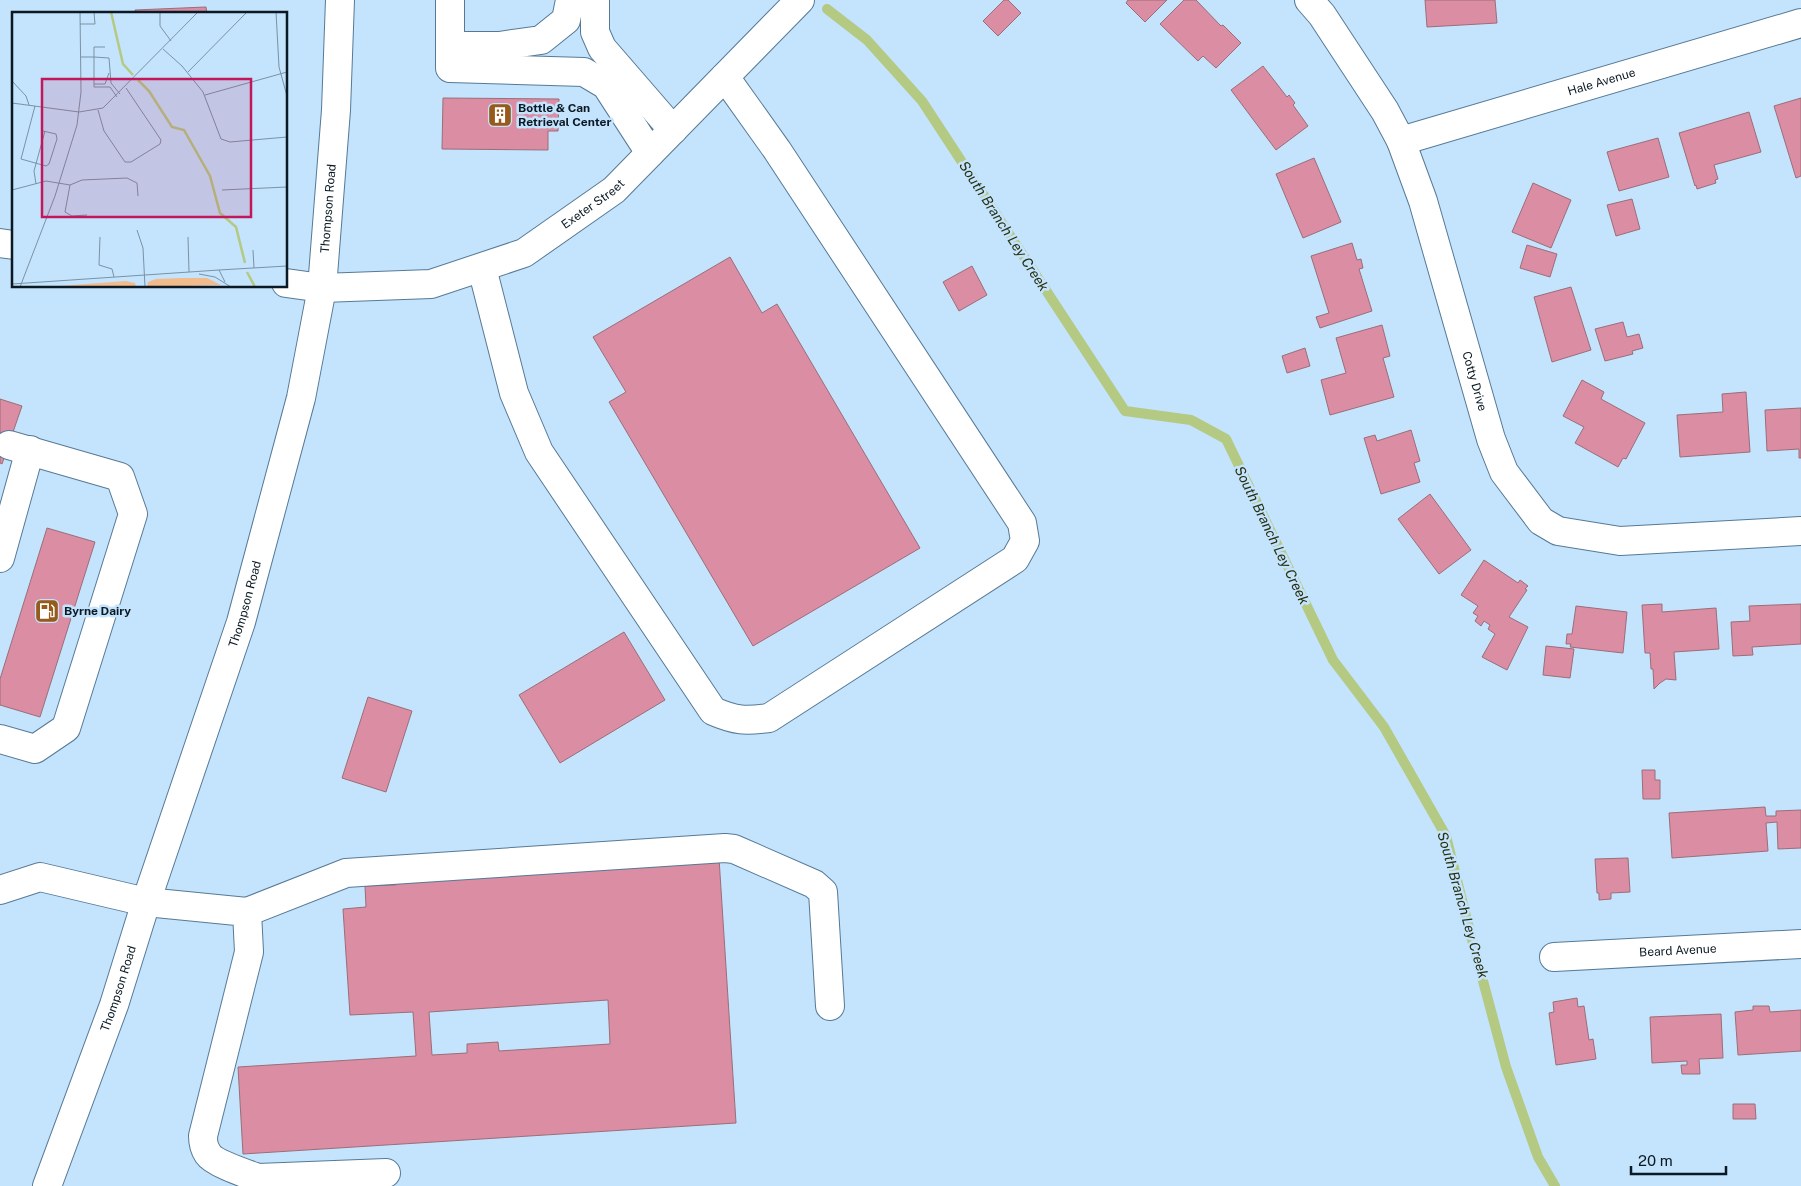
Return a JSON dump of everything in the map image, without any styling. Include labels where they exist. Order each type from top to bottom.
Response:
[{"type":"street","name":"Thompson Road","points":[[47,1186],[114,1005],[146,902],[241,622],[301,398],[322,288],[336,110],[340,0]]},
{"type":"street","points":[[450,0],[450,57]]},
{"type":"street","points":[[450,57],[499,46],[540,40],[566,20],[570,0]]},
{"type":"street","points":[[595,0],[595,32],[602,48],[673,130]]},
{"type":"street","name":"Exeter Street","points":[[288,283],[322,288],[431,284],[524,253],[614,190],[800,0]]},
{"type":"street","name":"Cotty Drive","points":[[1309,0],[1322,15],[1385,111],[1401,141],[1423,201],[1491,439],[1504,472],[1541,521],[1558,531],[1620,541],[1801,531]]},
{"type":"street","name":"Hale Avenue","points":[[1401,141],[1801,23]]},
{"type":"street","points":[[450,57],[584,72],[606,85],[650,153]]},
{"type":"street","points":[[482,268],[514,393],[539,452],[714,711],[730,719],[769,718],[1015,559],[1025,541],[1022,523],[778,150],[725,77]]},
{"type":"street","points":[[0,558],[19,447],[120,477],[132,514],[66,728],[35,749],[0,739]]},
{"type":"street","points":[[0,890],[40,877],[146,902],[247,912],[346,873],[734,849],[814,884],[823,892],[830,1006]]},
{"type":"street","points":[[247,912],[249,952],[203,1136],[203,1146],[210,1157],[258,1178],[386,1173]]},
{"type":"street","name":"Beard Avenue","points":[[1554,957],[1801,944]]},
{"type":"building","points":[[1004,0],[1008,0],[1021,13],[998,36],[983,21]]},
{"type":"building","points":[[1128,0],[1167,0],[1145,22],[1126,3]]},
{"type":"building","points":[[1184,0],[1196,0],[1221,26],[1223,25],[1241,43],[1216,68],[1203,56],[1198,61],[1160,24]]},
{"type":"building","points":[[1425,0],[1495,0],[1497,23],[1427,27]]},
{"type":"building","points":[[206,7],[207,12],[135,12],[135,10]]},
{"type":"building","points":[[1263,66],[1287,97],[1289,95],[1295,103],[1293,105],[1308,126],[1276,150],[1231,90]]},
{"type":"building","name":"Bottle & Can Retrieval Center","points":[[443,98],[559,99],[558,131],[548,131],[548,150],[442,149]]},
{"type":"building","points":[[1801,98],[1801,176],[1796,178],[1774,106]]},
{"type":"building","points":[[1749,112],[1761,152],[1714,165],[1718,179],[1715,180],[1716,183],[1697,189],[1679,133]]},
{"type":"building","points":[[1658,138],[1669,177],[1619,191],[1607,152]]},
{"type":"building","points":[[1314,158],[1341,222],[1303,238],[1276,174]]},
{"type":"building","points":[[1533,183],[1571,200],[1551,248],[1512,232]]},
{"type":"building","points":[[1632,199],[1640,229],[1616,236],[1607,205]]},
{"type":"building","points":[[1352,243],[1357,260],[1361,259],[1363,268],[1359,269],[1372,311],[1320,328],[1316,317],[1329,313],[1311,256]]},
{"type":"building","points":[[1527,245],[1557,254],[1550,277],[1520,268]]},
{"type":"building","points":[[730,257],[762,313],[777,304],[920,548],[753,646],[609,402],[626,392],[593,337]]},
{"type":"building","points":[[972,266],[987,295],[959,311],[943,282]]},
{"type":"building","points":[[1571,287],[1591,350],[1552,362],[1534,297]]},
{"type":"building","points":[[1623,322],[1627,337],[1639,334],[1643,348],[1632,351],[1633,354],[1605,361],[1595,329]]},
{"type":"building","points":[[1382,325],[1390,356],[1383,358],[1394,397],[1330,415],[1321,380],[1346,373],[1336,338]]},
{"type":"building","points":[[1305,348],[1310,366],[1287,373],[1282,356]]},
{"type":"building","points":[[1582,380],[1604,392],[1601,399],[1645,423],[1626,459],[1623,458],[1618,467],[1575,443],[1584,427],[1563,416]]},
{"type":"building","points":[[1746,392],[1750,452],[1680,457],[1677,415],[1723,412],[1722,394]]},
{"type":"building","points":[[0,399],[22,406],[2,464],[0,463]]},
{"type":"building","points":[[1801,408],[1801,458],[1799,458],[1799,449],[1767,451],[1765,410]]},
{"type":"building","points":[[1411,430],[1420,461],[1414,463],[1420,482],[1381,494],[1364,438],[1375,435],[1377,441]]},
{"type":"building","points":[[1430,494],[1471,550],[1439,574],[1398,519]]},
{"type":"building","name":"Byrne Dairy","points":[[47,528],[95,542],[40,717],[0,705],[0,679]]},
{"type":"building","points":[[1484,560],[1518,583],[1520,580],[1528,586],[1509,617],[1528,627],[1507,670],[1482,657],[1495,634],[1488,629],[1490,625],[1484,621],[1481,626],[1475,621],[1478,616],[1473,613],[1478,606],[1461,595]]},
{"type":"building","points":[[1662,604],[1662,612],[1716,608],[1719,649],[1674,652],[1676,680],[1666,679],[1654,689],[1650,653],[1645,653],[1642,605]]},
{"type":"building","points":[[1801,604],[1801,644],[1752,647],[1753,655],[1733,656],[1731,622],[1750,621],[1749,606]]},
{"type":"building","points":[[1576,606],[1627,612],[1623,653],[1570,647],[1571,644],[1566,644],[1567,634],[1572,634]]},
{"type":"building","points":[[624,632],[665,700],[560,763],[519,695]]},
{"type":"building","points":[[1546,646],[1574,649],[1570,678],[1543,675]]},
{"type":"building","points":[[368,697],[412,711],[386,792],[342,778]]},
{"type":"building","points":[[1642,770],[1655,770],[1655,780],[1660,780],[1660,799],[1643,799]]},
{"type":"building","points":[[1765,807],[1766,816],[1776,816],[1776,811],[1801,810],[1801,848],[1778,849],[1777,822],[1766,823],[1768,851],[1672,858],[1669,813]]},
{"type":"building","points":[[719,858],[736,1123],[243,1154],[238,1067],[416,1056],[413,1012],[350,1015],[343,909],[366,907],[365,886],[396,885],[396,878]],"holes":[[[608,1000],[610,1044],[499,1051],[498,1042],[467,1044],[467,1053],[432,1055],[429,1012]]]},
{"type":"building","points":[[1628,858],[1630,892],[1611,893],[1611,899],[1599,900],[1595,859]]},
{"type":"building","points":[[1577,998],[1578,1007],[1584,1006],[1589,1040],[1593,1039],[1596,1059],[1556,1065],[1549,1013],[1554,1012],[1553,1002]]},
{"type":"building","points":[[1753,1006],[1769,1006],[1770,1012],[1801,1010],[1801,1051],[1738,1055],[1735,1012],[1753,1010]]},
{"type":"building","points":[[1721,1014],[1723,1058],[1699,1059],[1700,1074],[1682,1074],[1681,1065],[1687,1065],[1687,1061],[1652,1063],[1650,1017]]},
{"type":"building","points":[[1733,1104],[1755,1104],[1756,1119],[1733,1119]]},
{"type":"waterway","name":"South Branch Ley Creek","points":[[827,9],[867,40],[922,101],[1125,411],[1191,420],[1226,439],[1333,660],[1384,727],[1446,836],[1506,1067],[1538,1157],[1555,1186]]},
{"type":"place","name":"Bottle & Can Retrieval Center","points":[[500,115]]},
{"type":"place","name":"Byrne Dairy","points":[[47,611]]}]
